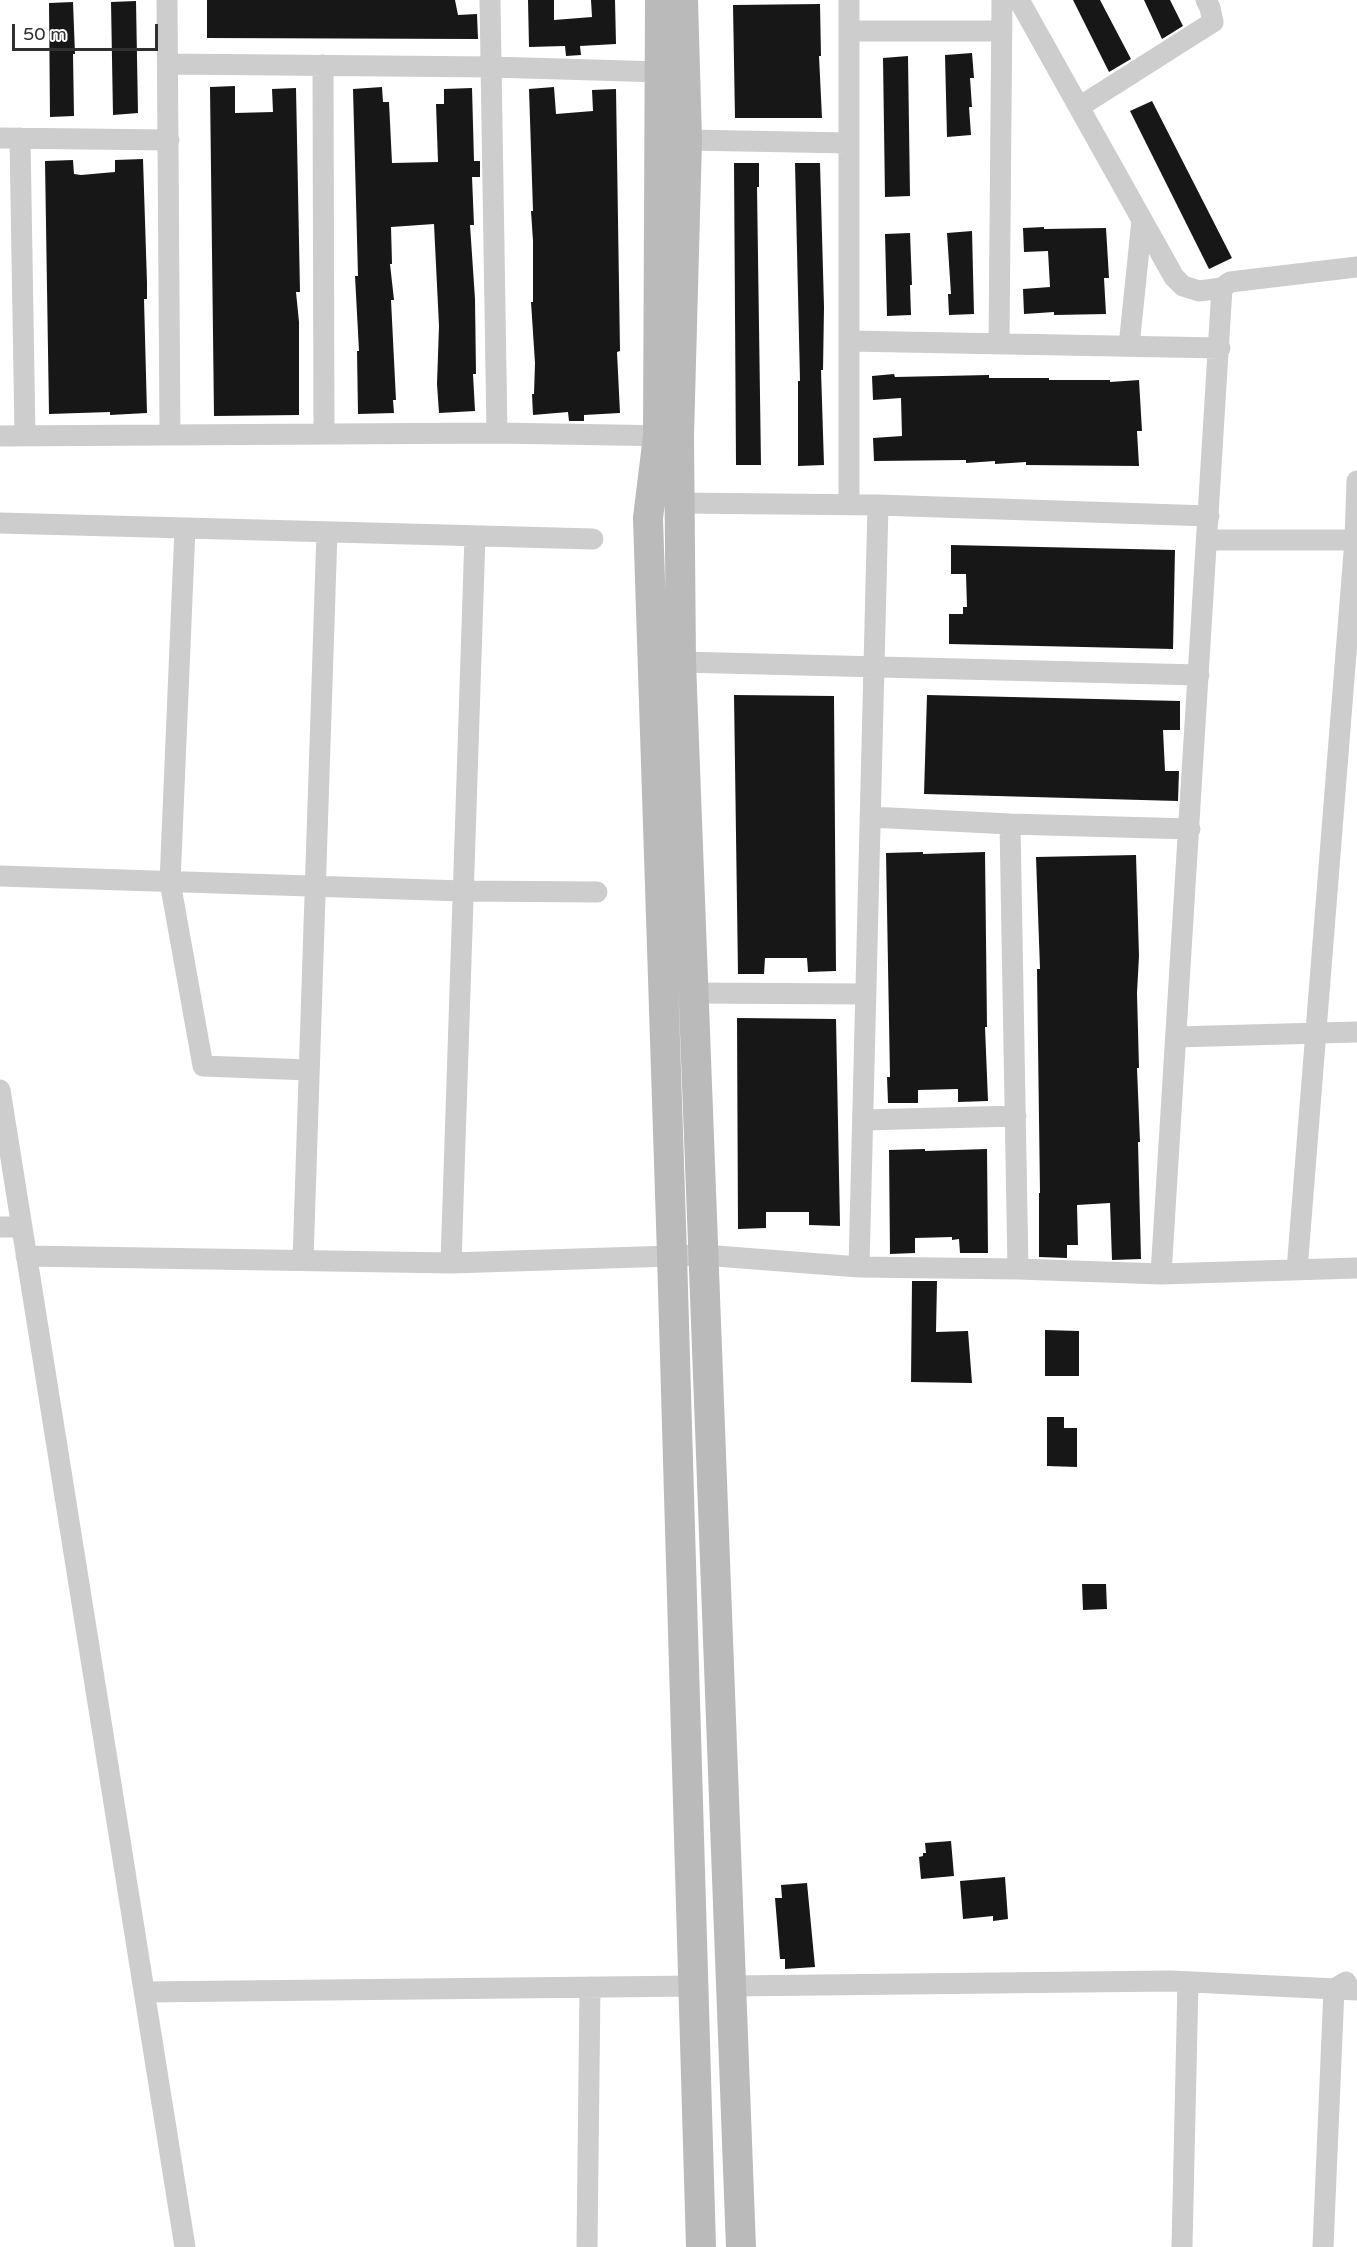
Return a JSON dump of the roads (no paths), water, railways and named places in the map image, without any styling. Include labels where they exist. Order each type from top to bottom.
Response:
[{"type":"street","points":[[167,0],[170,435]]},
{"type":"street","points":[[490,0],[497,433]]},
{"type":"street","points":[[660,0],[668,436],[679,503],[681,662],[741,2247]]},
{"type":"street","points":[[683,0],[687,140],[668,436],[648,518],[701,2247]]},
{"type":"street","points":[[849,0],[849,504]]},
{"type":"street","points":[[999,342],[1002,0]]},
{"type":"street","points":[[1019,0],[1174,277],[1183,286],[1199,291],[1222,288],[1230,282],[1357,267]]},
{"type":"street","points":[[1079,107],[1213,22],[1206,0]]},
{"type":"street","points":[[850,31],[1002,32]]},
{"type":"street","points":[[169,64],[492,67],[661,72]]},
{"type":"street","points":[[323,65],[324,434]]},
{"type":"street","points":[[25,435],[10,138],[169,140]]},
{"type":"street","points":[[687,140],[849,143]]},
{"type":"street","points":[[1129,346],[1142,219]]},
{"type":"street","points":[[1161,1274],[1222,288]]},
{"type":"street","points":[[849,341],[999,342],[1220,348]]},
{"type":"street","points":[[0,436],[497,433],[668,436]]},
{"type":"street","points":[[1297,1270],[1356,540],[1357,480]]},
{"type":"street","points":[[679,503],[849,504],[1209,516]]},
{"type":"street","points":[[860,1267],[878,505]]},
{"type":"street","points":[[0,523],[592,539]]},
{"type":"street","points":[[185,528],[170,882],[203,1066],[309,1070]]},
{"type":"street","points":[[303,1260],[327,532]]},
{"type":"street","points":[[451,1263],[475,536]]},
{"type":"street","points":[[1208,540],[1356,540]]},
{"type":"street","points":[[681,662],[1199,675]]},
{"type":"street","points":[[870,817],[1190,829]]},
{"type":"street","points":[[1010,824],[1018,1269]]},
{"type":"street","points":[[0,876],[463,891],[597,892]]},
{"type":"street","points":[[693,993],[866,994]]},
{"type":"street","points":[[1176,1037],[1357,1032]]},
{"type":"street","points":[[0,1090],[185,2247]]},
{"type":"street","points":[[863,1120],[1016,1116]]},
{"type":"street","points":[[0,1227],[22,1227]]},
{"type":"street","points":[[26,1256],[451,1263],[703,1255],[860,1267],[1161,1274],[1357,1268]]},
{"type":"street","points":[[1334,1989],[1357,1976]]},
{"type":"street","points":[[732,1986],[1188,1982],[1357,1990]]},
{"type":"street","points":[[1182,2247],[1188,1982]]},
{"type":"street","points":[[144,1992],[694,1986]]},
{"type":"street","points":[[587,2247],[590,1987]]},
{"type":"street","points":[[1323,2247],[1334,1989]]}]
